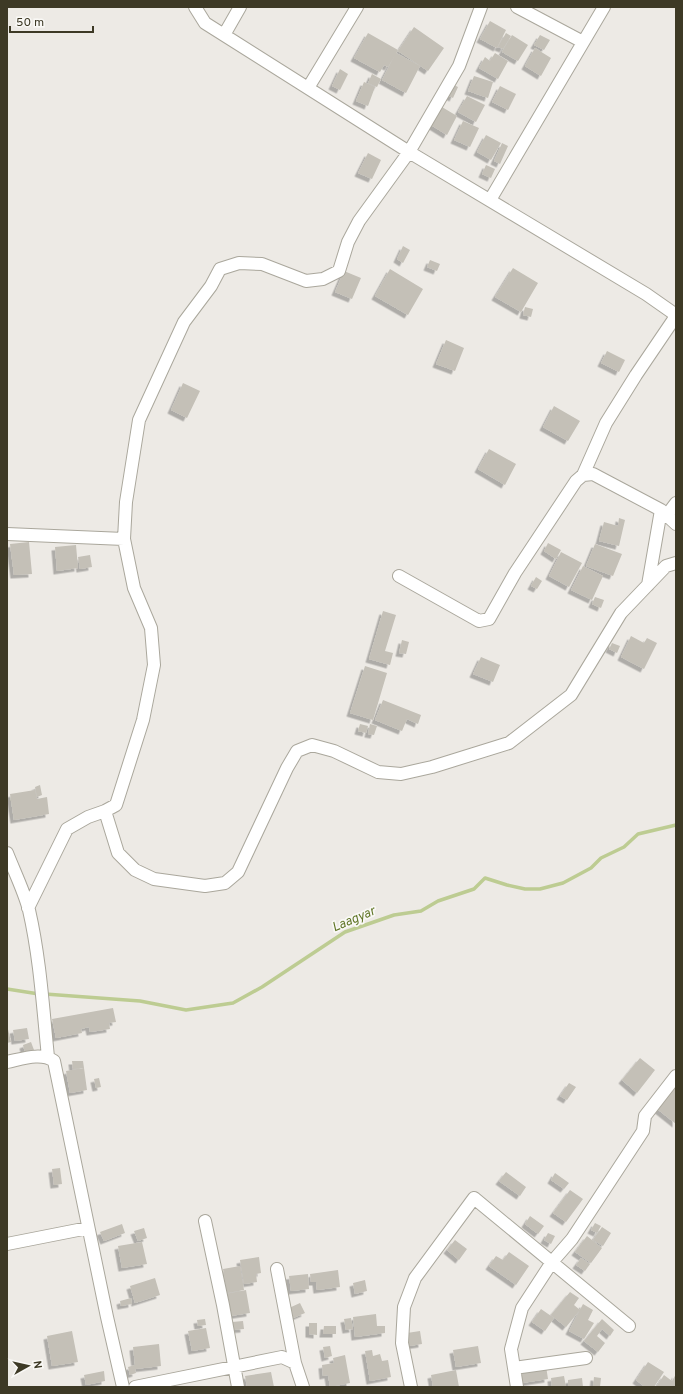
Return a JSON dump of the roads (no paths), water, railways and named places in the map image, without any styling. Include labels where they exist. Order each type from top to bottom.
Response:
[{"type":"street","points":[[195,7],[204,23],[409,152],[646,294],[676,315],[606,423],[583,475]]},
{"type":"street","points":[[224,35],[240,7]]},
{"type":"street","points":[[308,88],[357,7]]},
{"type":"street","points":[[28,908],[67,829],[88,817],[105,812],[116,805],[143,720],[154,665],[151,628],[134,588],[124,539],[126,502],[139,420],[184,322],[211,286],[220,269],[239,262],[262,264],[306,281],[323,279],[339,271],[348,242],[359,221],[409,152],[459,66],[481,7]]},
{"type":"street","points":[[517,7],[583,42]]},
{"type":"street","points":[[490,200],[604,7]]},
{"type":"street","points":[[399,576],[479,620],[489,619],[515,573],[576,480],[583,475],[593,474],[664,512],[676,524]]},
{"type":"street","points":[[648,585],[664,512],[676,503]]},
{"type":"street","points":[[7,534],[124,539]]},
{"type":"street","points":[[105,812],[118,854],[134,870],[154,879],[205,886],[225,883],[238,872],[287,768],[297,751],[312,745],[334,751],[378,772],[401,774],[432,767],[509,743],[571,695],[621,613],[666,566],[676,563]]},
{"type":"street","points":[[7,853],[28,908],[40,972],[48,1057]]},
{"type":"street","points":[[7,1062],[39,1056],[48,1057],[54,1061],[88,1228],[123,1387]]},
{"type":"street","points":[[517,1387],[511,1349],[522,1308],[552,1262],[572,1239],[642,1131],[645,1116],[676,1076]]},
{"type":"street","points":[[411,1387],[402,1343],[404,1307],[415,1278],[474,1198],[629,1326]]},
{"type":"street","points":[[205,1221],[238,1387]]},
{"type":"street","points":[[7,1244],[88,1228]]},
{"type":"street","points":[[277,1269],[295,1363],[303,1387]]},
{"type":"street","points":[[135,1387],[282,1357],[295,1363]]},
{"type":"street","points":[[514,1368],[586,1358]]},
{"type":"waterway","name":"Laagyar","points":[[45,994],[140,1001],[186,1010],[233,1003],[262,987],[345,932],[394,915],[421,911],[438,901],[474,889],[485,878],[525,889],[540,889],[563,883],[591,868],[601,858],[624,847],[638,834],[676,825]]},
{"type":"waterway","name":"Laagyar","points":[[7,989],[39,994]]}]
